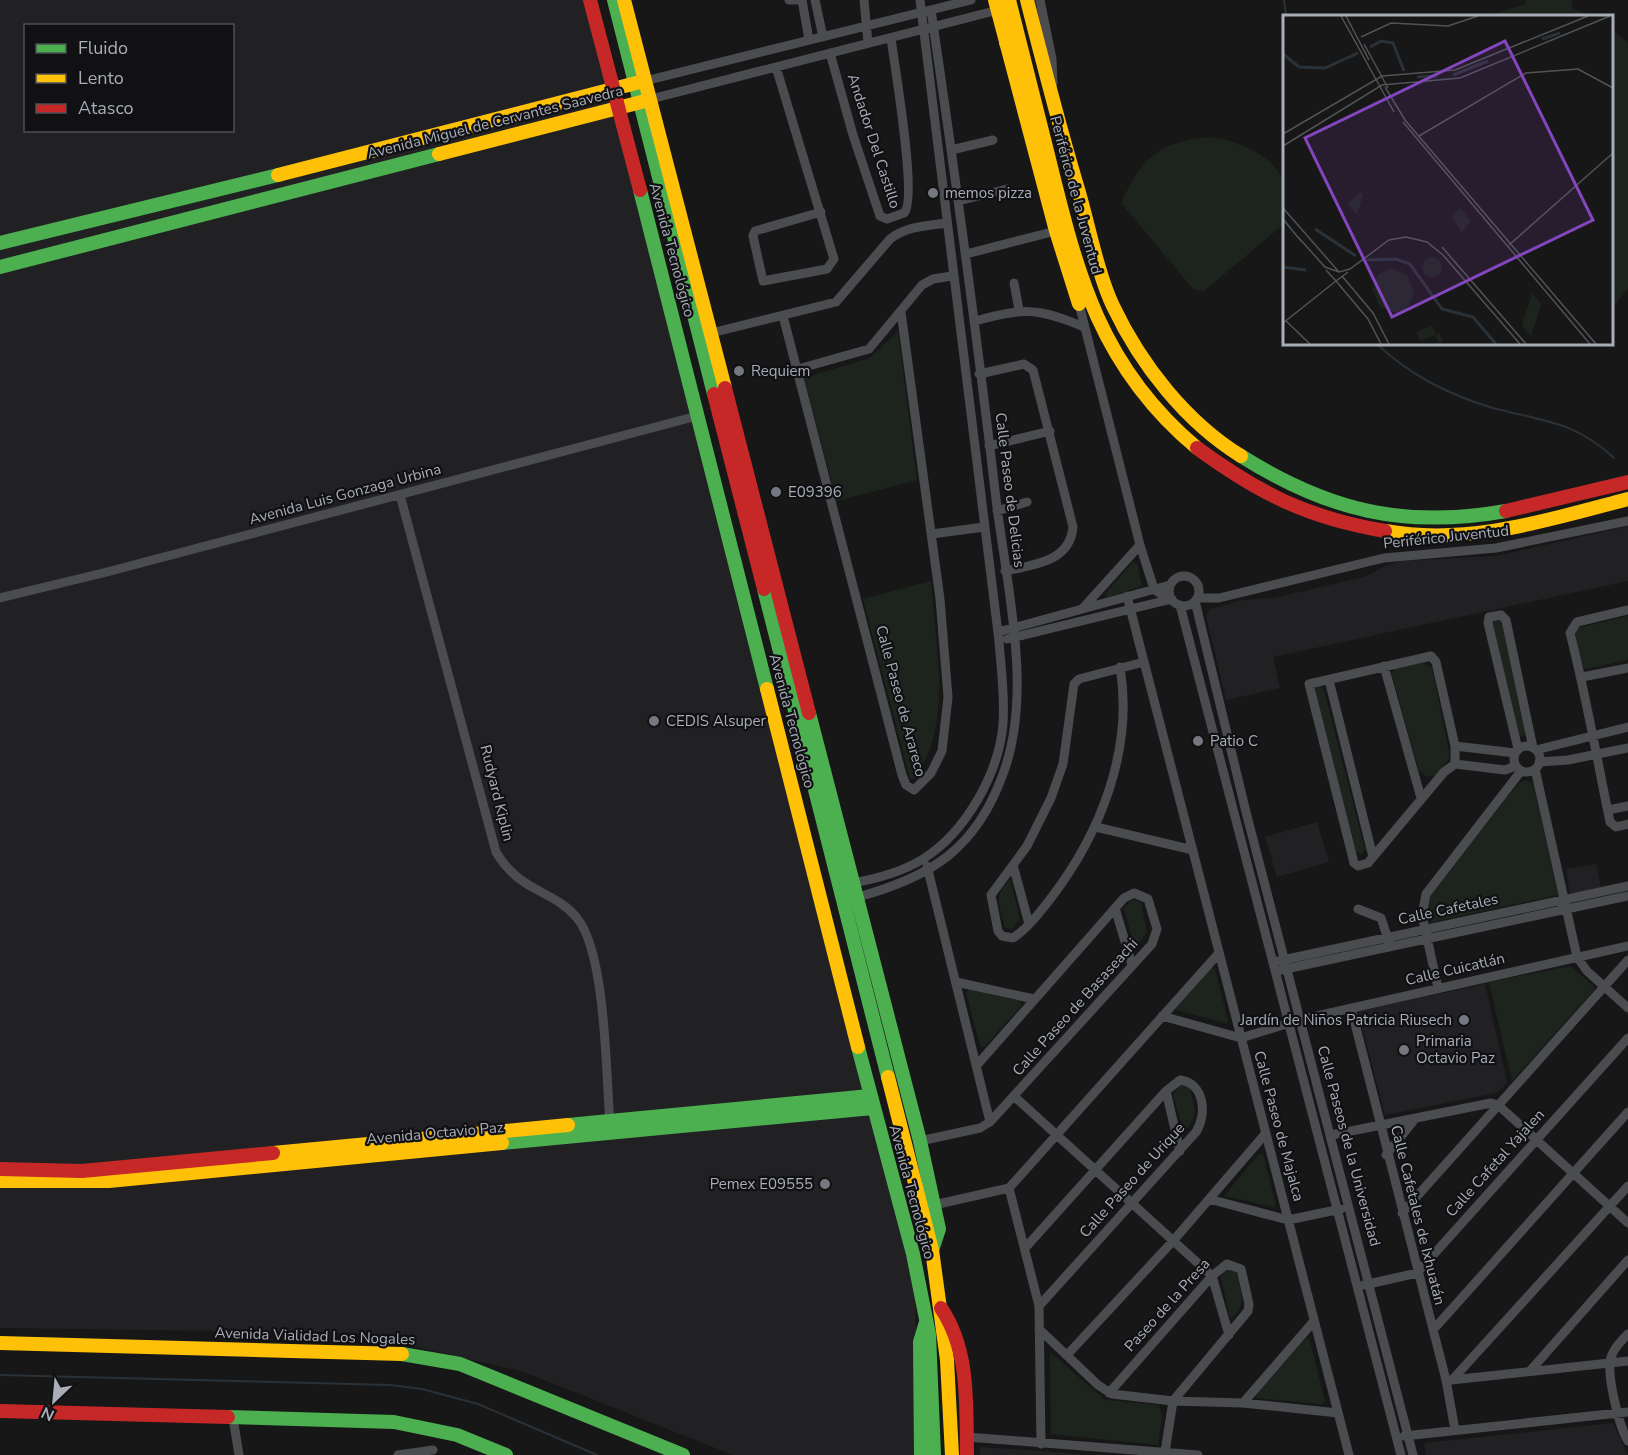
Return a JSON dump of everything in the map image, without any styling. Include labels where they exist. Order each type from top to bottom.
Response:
[{"type":"main road","name":"Avenida Tecnológico","points":[[590,0],[913,1254],[926,1322],[933,1383],[934,1455]]},
{"type":"main road","name":"Avenida Tecnológico","points":[[614,0],[645,100],[750,535],[932,1250],[941,1308],[950,1401],[952,1455]]},
{"type":"main road","points":[[624,0],[640,82]]},
{"type":"main road","name":"Periférico de la Juventud","points":[[1009,0],[1073,257],[1092,309],[1113,349],[1161,416],[1224,469],[1251,487],[1290,507],[1394,534],[1432,536],[1494,531],[1542,522],[1628,499]]},
{"type":"main road","name":"Periférico de la Juventud","points":[[1027,0],[1052,101],[1112,304],[1127,333],[1161,385],[1208,434],[1235,455],[1284,483],[1354,508],[1398,516],[1438,519],[1500,511]]},
{"type":"main road","points":[[996,5],[1056,231],[1079,304]]},
{"type":"main road","points":[[1006,43],[1032,92]]},
{"type":"main road","name":"Avenida Miguel de Cervantes Saavedra","points":[[0,243],[338,160],[640,82]]},
{"type":"main road","points":[[577,98],[583,116]]},
{"type":"main road","name":"Avenida Miguel de Cervantes Saavedra","points":[[0,267],[645,100]]},
{"type":"main road","points":[[645,100],[711,333],[920,1141],[939,1229],[932,1250]]},
{"type":"main road","points":[[338,160],[343,178]]},
{"type":"main road","points":[[1073,257],[1079,304]]},
{"type":"main road","points":[[1500,511],[1544,491],[1626,475]]},
{"type":"main road","points":[[1500,511],[1556,500],[1626,475]]},
{"type":"main road","points":[[728,541],[750,535]]},
{"type":"main road","name":"Avenida Octavio Paz","points":[[0,1181],[57,1183],[109,1181],[872,1102]]},
{"type":"main road","name":"Avenida Octavio Paz","points":[[0,1169],[82,1171],[611,1128]]},
{"type":"main road","points":[[941,1308],[950,1317],[957,1335],[967,1455]]},
{"type":"main road","points":[[921,1455],[920,1342],[926,1322]]},
{"type":"main road","name":"Avenida Vialidad Los Nogales","points":[[0,1343],[417,1355],[460,1364],[498,1377],[683,1455]]},
{"type":"main road","points":[[0,1411],[394,1422],[457,1435],[506,1455]]},
{"type":"street","points":[[789,0],[797,0]]},
{"type":"street","points":[[802,0],[809,40]]},
{"type":"street","points":[[815,0],[823,37]]},
{"type":"street","points":[[864,0],[868,43]]},
{"type":"street","name":"Calle Paseo de Delicias","points":[[856,890],[925,858],[946,840],[970,811],[994,766],[1003,725],[998,636],[952,276],[920,0]]},
{"type":"street","name":"Avenida Miguel de Cervantes Saavedra","points":[[640,82],[971,0]]},
{"type":"street","points":[[1040,0],[1053,67],[1052,101]]},
{"type":"street","name":"Avenida Miguel de Cervantes Saavedra","points":[[645,100],[934,27],[996,5]]},
{"type":"street","name":"Calle Paseo de Delicias","points":[[856,890],[899,885],[928,871],[953,852],[970,834],[989,806],[1004,773],[1012,748],[1017,706],[1012,633],[975,321],[931,10]]},
{"type":"street","name":"Andador Del Castillo","points":[[830,53],[853,135],[880,216],[887,219],[904,213],[909,204],[908,165],[891,38]]},
{"type":"street","points":[[721,62],[725,80]]},
{"type":"street","points":[[776,67],[803,162],[821,212],[833,256],[831,266],[763,281],[753,236],[755,231],[821,212]]},
{"type":"street","points":[[951,150],[993,140]]},
{"type":"street","points":[[958,201],[1007,189]]},
{"type":"street","points":[[711,333],[836,302],[890,239],[909,228],[946,223]]},
{"type":"street","points":[[966,254],[1056,231]]},
{"type":"street","points":[[798,369],[869,349],[922,285],[933,279],[952,276]]},
{"type":"street","points":[[1014,283],[1019,310]]},
{"type":"street","points":[[1012,633],[1083,608],[1127,596],[1154,589],[1170,585],[1180,576],[1190,577],[1197,584],[1196,599],[1188,605],[1174,601],[1154,589],[1140,545],[1079,304]]},
{"type":"street","points":[[975,321],[1019,310],[1048,313],[1084,327]]},
{"type":"street","name":"Calle Paseo de Arareco","points":[[783,316],[902,776],[911,789],[918,788],[931,773],[942,751],[947,726],[948,697],[932,534],[901,312]]},
{"type":"street","points":[[980,374],[1019,365],[1031,366],[1050,431],[1073,527],[1072,536],[1056,557],[1045,563],[1005,571]]},
{"type":"street","name":"Avenida Luis Gonzaga Urbina","points":[[0,598],[697,416]]},
{"type":"street","points":[[990,446],[1050,431]]},
{"type":"street","name":"Rudyard Kiplin","points":[[400,495],[465,727],[496,852],[517,880],[559,904],[576,917],[589,936],[596,964],[611,1128]]},
{"type":"street","points":[[997,511],[1027,502]]},
{"type":"street","name":"Periférico Juventud","points":[[1196,599],[1219,598],[1396,556],[1496,548],[1628,521]]},
{"type":"street","points":[[932,534],[984,527]]},
{"type":"street","points":[[1083,608],[1140,545]]},
{"type":"street","points":[[1170,585],[1174,601]]},
{"type":"street","name":"Calle Paseo de Majalca","points":[[1127,596],[1349,1455]]},
{"type":"street","name":"Calle Paseos de la Universidad","points":[[1196,599],[1246,812],[1413,1455]]},
{"type":"street","points":[[998,636],[1174,601]]},
{"type":"street","name":"Calle Paseos de la Universidad","points":[[1174,601],[1196,664],[1401,1455]]},
{"type":"street","points":[[1628,610],[1576,622],[1570,633],[1582,677],[1591,736],[1608,810],[1613,826],[1628,824]]},
{"type":"street","points":[[1438,988],[1422,909],[1427,890],[1519,768],[1488,620],[1489,616],[1497,615],[1506,620],[1577,957],[1604,987],[1628,1008]]},
{"type":"street","points":[[1455,764],[1455,746],[1436,662],[1431,656],[1309,684],[1354,863],[1358,866],[1364,865],[1373,857],[1421,798],[1444,772],[1455,764],[1504,770],[1595,756],[1628,748]]},
{"type":"street","points":[[1196,664],[1209,661]]},
{"type":"street","points":[[1120,667],[1122,719],[1118,755],[1096,827],[1068,875],[1029,924],[1013,938],[1002,936],[998,931],[991,898],[1039,825],[1063,764],[1074,684],[1079,679],[1120,667],[1144,662]]},
{"type":"street","points":[[1384,666],[1421,798]]},
{"type":"street","points":[[1582,677],[1628,668]]},
{"type":"street","points":[[1329,680],[1373,857]]},
{"type":"street","points":[[1455,746],[1517,751],[1526,746],[1534,749],[1628,727]]},
{"type":"street","points":[[1608,810],[1628,806]]},
{"type":"street","points":[[1235,815],[1246,812]]},
{"type":"street","points":[[1096,827],[1192,850]]},
{"type":"street","points":[[925,858],[990,1122]]},
{"type":"street","points":[[1013,865],[1029,924]]},
{"type":"street","name":"Calle Cafetales","points":[[1566,905],[1628,886]]},
{"type":"street","name":"Calle Paseo de Basaseachi","points":[[920,1141],[980,1128],[990,1122],[1014,1097],[1155,938],[1155,920],[1148,899],[1139,894],[1130,894],[1115,908],[977,1065]]},
{"type":"street","name":"Calle Cafetales","points":[[1275,966],[1566,905],[1628,896]]},
{"type":"street","points":[[1115,908],[1132,964]]},
{"type":"street","points":[[1358,909],[1381,918],[1389,942]]},
{"type":"street","name":"Calle Cuicatlán","points":[[1241,1038],[1299,1020],[1628,946]]},
{"type":"street","points":[[934,1205],[1009,1188],[1054,1134],[1219,953]]},
{"type":"street","points":[[1402,1213],[1628,960]]},
{"type":"street","points":[[956,982],[1034,999]]},
{"type":"street","name":"Calle Cafetales de Ixhuatán","points":[[1351,1008],[1417,1273],[1450,1380],[1455,1430]]},
{"type":"street","points":[[1162,1016],[1241,1038]]},
{"type":"street","name":"Calle Cafetal Yajalen","points":[[1417,1273],[1628,1038]]},
{"type":"street","name":"Calle Paseo de Urique","points":[[1039,1306],[1180,1151],[1201,1124],[1201,1100],[1194,1084],[1184,1080],[1178,1081],[1166,1091]]},
{"type":"street","points":[[1166,1091],[1180,1151]]},
{"type":"street","points":[[1026,1246],[1166,1091]]},
{"type":"street","points":[[1014,1097],[1212,1276],[1229,1335]]},
{"type":"street","points":[[1331,1136],[1488,1103],[1498,1106],[1628,1223]]},
{"type":"street","points":[[1433,1330],[1628,1112]]},
{"type":"street","points":[[1386,1155],[1416,1118]]},
{"type":"street","points":[[1067,1355],[1173,1241],[1266,1133]]},
{"type":"street","points":[[1450,1380],[1628,1186]]},
{"type":"street","points":[[1009,1188],[1026,1246],[1039,1306],[1041,1444]]},
{"type":"street","points":[[1209,1199],[1288,1220],[1350,1207]]},
{"type":"street","points":[[1530,1371],[1628,1260]]},
{"type":"street","name":"Paseo de la Presa","points":[[1109,1393],[1212,1276],[1227,1264],[1240,1269],[1250,1304],[1248,1311],[1173,1401]]},
{"type":"street","points":[[1357,1286],[1417,1273]]},
{"type":"street","points":[[1243,1403],[1314,1321]]},
{"type":"street","points":[[1039,1329],[1109,1393],[1173,1401],[1243,1403],[1338,1413]]},
{"type":"street","points":[[1628,1334],[1615,1349],[1610,1362],[1617,1413],[1628,1441]]},
{"type":"street","points":[[1450,1380],[1628,1361]]},
{"type":"street","points":[[1165,1452],[1173,1401]]},
{"type":"street","points":[[1395,1436],[1628,1412]]},
{"type":"street","points":[[233,1418],[239,1455]]},
{"type":"street","points":[[967,1437],[1198,1455]]},
{"type":"street","points":[[398,1455],[433,1450]]},
{"type":"shaded area","points":[[0,0],[588,0],[915,1290],[919,1440],[916,1455],[733,1455],[524,1372],[355,1333],[0,1328]]},
{"type":"shaded area","points":[[1525,0],[1572,0],[1572,8],[1590,15],[1490,15],[1525,4]]},
{"type":"shaded area","points":[[1613,30],[1628,43],[1628,288],[1613,308]]},
{"type":"shaded area","points":[[1210,137],[1221,139],[1255,151],[1274,166],[1283,183],[1283,225],[1204,291],[1194,290],[1121,203],[1145,163],[1165,148],[1192,139]]},
{"type":"shaded area","points":[[898,331],[917,480],[837,501],[804,378],[870,358]]},
{"type":"shaded area","points":[[1628,526],[1628,581],[1273,657],[1280,688],[1226,700],[1206,616],[1210,609],[1242,600],[1274,598],[1367,576],[1385,566],[1401,561],[1496,556]]},
{"type":"shaded area","points":[[1133,562],[1137,564],[1142,586],[1108,597],[1105,594]]},
{"type":"shaded area","points":[[931,581],[938,657],[938,708],[935,732],[927,756],[915,779],[910,779],[863,599]]},
{"type":"shaded area","points":[[1628,616],[1628,660],[1586,669],[1582,666],[1575,632],[1577,628]]},
{"type":"shaded area","points":[[1495,617],[1503,620],[1526,730],[1523,736],[1519,736],[1492,621]]},
{"type":"shaded area","points":[[1424,662],[1432,668],[1449,753],[1449,759],[1435,776],[1426,776],[1419,771],[1392,675],[1394,669]]},
{"type":"shaded area","points":[[1320,686],[1324,690],[1365,850],[1362,854],[1355,852],[1313,693],[1315,687]]},
{"type":"shaded area","points":[[1526,780],[1531,782],[1534,788],[1558,895],[1432,922],[1427,901],[1430,894],[1518,784]]},
{"type":"shaded area","points":[[1317,822],[1329,862],[1277,877],[1265,837]]},
{"type":"shaded area","points":[[1596,864],[1601,888],[1570,894],[1566,869]]},
{"type":"shaded area","points":[[1010,879],[1020,919],[1012,929],[1005,928],[999,902],[1001,891]]},
{"type":"shaded area","points":[[1132,899],[1141,902],[1147,932],[1135,948],[1124,908]]},
{"type":"shaded area","points":[[1571,966],[1594,987],[1594,990],[1512,1081],[1489,982]]},
{"type":"shaded area","points":[[1211,968],[1215,969],[1228,1021],[1226,1023],[1175,1010]]},
{"type":"shaded area","name":"Primaria Octavio Paz","points":[[1485,984],[1507,1082],[1502,1089],[1496,1093],[1385,1115],[1358,1011]]},
{"type":"shaded area","points":[[969,989],[1020,1001],[1022,1005],[984,1047],[980,1046],[966,992]]},
{"type":"shaded area","points":[[1181,1084],[1189,1085],[1194,1105],[1192,1121],[1184,1132],[1173,1095]]},
{"type":"shaded area","points":[[1263,1153],[1276,1205],[1273,1207],[1224,1196],[1258,1155]]},
{"type":"shaded area","points":[[1229,1269],[1236,1271],[1242,1297],[1239,1309],[1230,1318],[1221,1277]]},
{"type":"shaded area","points":[[1309,1338],[1325,1401],[1322,1404],[1257,1398],[1256,1395],[1304,1340]]},
{"type":"shaded area","points":[[1050,1352],[1105,1400],[1159,1405],[1162,1416],[1158,1445],[1051,1434]]},
{"type":"shaded area","points":[[1613,1423],[1628,1455],[1426,1455],[1424,1443]]},
{"type":"shaded area","points":[[979,1447],[1043,1451],[1084,1455],[980,1455]]},
{"type":"waterway","points":[[1284,0],[1286,15]]},
{"type":"waterway","points":[[1378,345],[1402,365],[1431,383],[1493,408],[1571,429],[1586,436],[1614,458]]},
{"type":"waterway","points":[[0,1375],[390,1385],[422,1389],[478,1404],[597,1455]]},
{"type":"traffic: fast","points":[[614,0],[714,394]]},
{"type":"traffic: fast","points":[[1006,43],[1020,69]]},
{"type":"traffic: fast","points":[[0,267],[439,154]]},
{"type":"traffic: fast","points":[[0,243],[278,175]]},
{"type":"traffic: fast","points":[[640,190],[767,689]]},
{"type":"traffic: fast","points":[[1241,456],[1305,490],[1368,511],[1434,518],[1506,511]]},
{"type":"traffic: fast","points":[[764,589],[888,1077]]},
{"type":"traffic: fast","points":[[809,713],[920,1141],[939,1229],[932,1250]]},
{"type":"traffic: fast","points":[[858,1047],[913,1254],[929,1334],[934,1455]]},
{"type":"traffic: fast","points":[[568,1125],[870,1096]]},
{"type":"traffic: fast","points":[[502,1143],[873,1108]]},
{"type":"traffic: fast","points":[[921,1455],[920,1342],[926,1322]]},
{"type":"traffic: fast","points":[[402,1354],[460,1364],[683,1455]]},
{"type":"traffic: fast","points":[[228,1417],[394,1422],[457,1435],[506,1455]]},
{"type":"traffic: slow","points":[[624,0],[725,388]]},
{"type":"traffic: slow","points":[[995,0],[1056,231],[1079,304]]},
{"type":"traffic: slow","points":[[1009,0],[1070,239],[1097,315],[1114,350],[1136,384],[1164,417],[1197,448]]},
{"type":"traffic: slow","points":[[1027,0],[1098,264],[1113,306],[1137,350],[1167,390],[1202,427],[1241,456]]},
{"type":"traffic: slow","points":[[278,175],[644,81]]},
{"type":"traffic: slow","points":[[439,154],[649,100]]},
{"type":"traffic: slow","points":[[1385,531],[1416,535],[1477,533],[1538,522],[1628,499]]},
{"type":"traffic: slow","points":[[767,689],[858,1047]]},
{"type":"traffic: slow","points":[[888,1077],[932,1250],[947,1360],[952,1455]]},
{"type":"traffic: slow","points":[[273,1153],[568,1125]]},
{"type":"traffic: slow","points":[[0,1181],[109,1181],[502,1143]]},
{"type":"traffic: slow","points":[[0,1343],[402,1354]]},
{"type":"traffic: jam","points":[[590,0],[640,190]]},
{"type":"traffic: jam","points":[[725,388],[809,713]]},
{"type":"traffic: jam","points":[[714,394],[764,589]]},
{"type":"traffic: jam","points":[[1197,448],[1242,479],[1286,502],[1332,519],[1385,531]]},
{"type":"traffic: jam","points":[[1506,511],[1628,482]]},
{"type":"traffic: jam","points":[[0,1169],[82,1171],[273,1153]]},
{"type":"traffic: jam","points":[[941,1308],[957,1342],[962,1360],[965,1379],[967,1455]]},
{"type":"traffic: jam","points":[[0,1411],[228,1417]]},
{"type":"place","name":"memos pizza","points":[[933,193]]},
{"type":"place","name":"Requiem","points":[[739,371]]},
{"type":"place","name":"E09396","points":[[776,492]]},
{"type":"place","name":"CEDIS Alsuper","points":[[654,721]]},
{"type":"place","name":"Patio C","points":[[1198,741]]},
{"type":"place","name":"Jardín de Niños Patricia Riusech","points":[[1464,1020]]},
{"type":"place","name":"Primaria Octavio Paz","points":[[1404,1050]]},
{"type":"place","name":"Pemex E09555","points":[[825,1184]]}]
